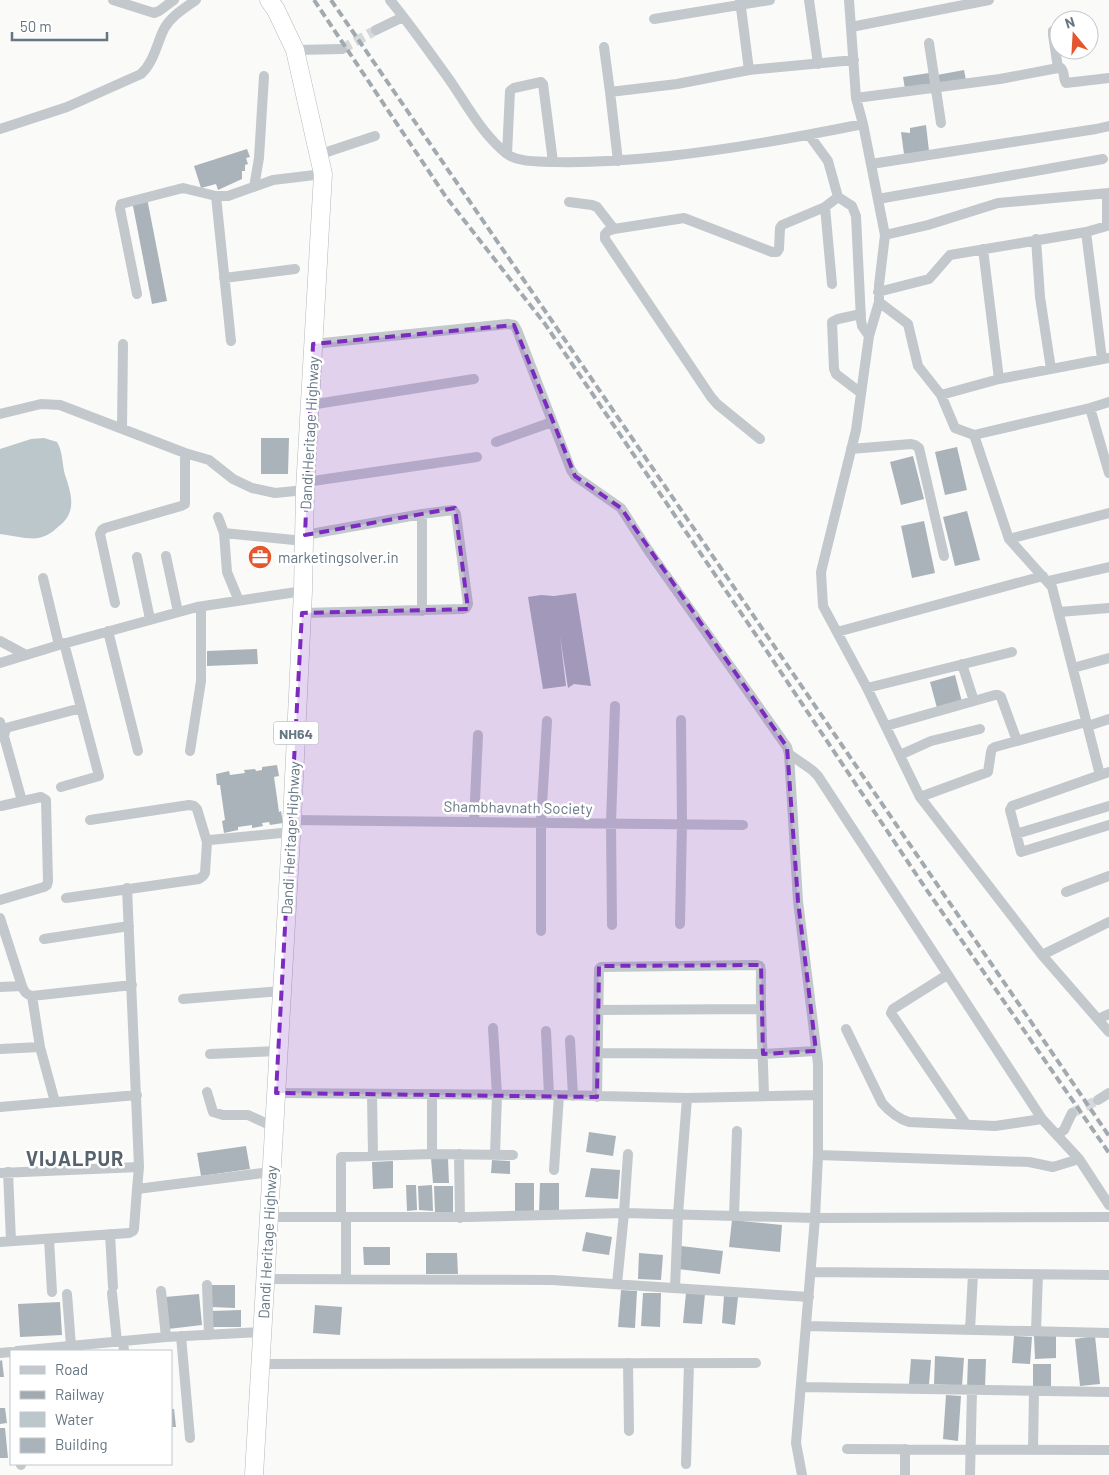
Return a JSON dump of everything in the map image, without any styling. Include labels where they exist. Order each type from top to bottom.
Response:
[{"type":"highway","name":"Dandi Heritage Highway","points":[[254,1475],[292,826],[306,486],[323,174],[295,50],[276,10],[269,0]]},
{"type":"street","points":[[113,0],[154,13],[174,0]]},
{"type":"street","points":[[0,129],[67,107],[141,74],[150,62],[164,28],[196,0]]},
{"type":"street","points":[[390,0],[417,34],[483,130],[507,154],[518,159],[588,163],[618,161],[711,151],[863,124]]},
{"type":"street","points":[[654,19],[741,2],[770,0]]},
{"type":"street","points":[[809,0],[818,64]]},
{"type":"street","points":[[849,0],[856,98],[885,235],[878,297],[869,336],[856,430],[821,572],[823,606],[867,688],[920,796],[1042,955],[1109,1032]]},
{"type":"street","points":[[851,27],[989,0]]},
{"type":"street","points":[[741,2],[749,70]]},
{"type":"street","points":[[376,30],[403,16]]},
{"type":"street","points":[[929,42],[941,123]]},
{"type":"street","points":[[604,47],[618,161]]},
{"type":"street","points":[[295,50],[342,49]]},
{"type":"street","points":[[610,92],[677,84],[749,70],[854,60]]},
{"type":"street","points":[[1057,60],[1058,68]]},
{"type":"street","points":[[856,98],[1000,79],[1058,68],[1063,70],[1066,83],[1109,78]]},
{"type":"street","points":[[254,187],[259,158],[264,76]]},
{"type":"street","points":[[507,154],[510,91],[514,88],[540,82],[542,84],[553,162]]},
{"type":"street","points":[[871,164],[1109,126]]},
{"type":"street","points":[[809,135],[828,161],[838,197],[852,206],[856,216],[862,326],[869,336]]},
{"type":"street","points":[[318,155],[375,136]]},
{"type":"street","points":[[878,199],[1103,159]]},
{"type":"street","points":[[137,294],[120,209],[121,204],[183,188],[216,196],[228,196],[280,178],[323,174]]},
{"type":"street","points":[[878,297],[926,281],[931,278],[950,255],[1086,232],[1107,226],[1108,194],[998,203],[928,225],[885,235]]},
{"type":"street","points":[[216,196],[231,341]]},
{"type":"street","points":[[760,439],[711,397],[605,239],[604,234],[614,229],[684,218],[772,252],[777,252],[782,225],[825,207],[838,197]]},
{"type":"street","points":[[569,202],[597,207],[614,229]]},
{"type":"street","points":[[825,207],[832,284]]},
{"type":"street","points":[[941,395],[1000,379],[1106,358],[1086,232]]},
{"type":"street","points":[[1036,239],[1040,297],[1051,369]]},
{"type":"street","points":[[983,249],[1000,379]]},
{"type":"street","points":[[224,278],[295,269]]},
{"type":"street","points":[[878,297],[908,324],[918,366],[941,395],[955,428],[974,435],[1109,402]]},
{"type":"street","points":[[861,314],[832,322],[834,369],[836,374],[861,393]]},
{"type":"street","points":[[313,344],[508,324],[514,326],[571,470],[575,476],[622,508],[648,550],[784,740],[790,754],[798,902],[818,1064],[818,1155],[815,1218],[796,1443],[802,1475]]},
{"type":"street","points":[[122,429],[123,344]]},
{"type":"street","points":[[310,405],[474,378]]},
{"type":"street","points":[[0,414],[41,404],[60,406],[185,453],[209,460],[233,479],[252,488],[275,493],[477,456]]},
{"type":"street","points":[[1090,408],[1109,473]]},
{"type":"street","points":[[496,442],[552,422]]},
{"type":"street","points":[[974,435],[1011,543],[1046,579],[1054,592],[1087,724],[1104,774],[1012,806],[1010,810],[1021,852],[1109,825]]},
{"type":"street","points":[[852,449],[911,444],[919,448],[944,556]]},
{"type":"street","points":[[115,603],[100,534],[105,528],[185,504],[185,453]]},
{"type":"street","points":[[224,533],[304,538],[447,510],[453,510],[456,514],[468,604],[466,608],[422,611],[302,613]]},
{"type":"street","points":[[1009,539],[1109,513]]},
{"type":"street","points":[[422,514],[422,611]]},
{"type":"street","points":[[218,517],[224,533],[227,572],[239,601]]},
{"type":"street","points":[[166,556],[178,612]]},
{"type":"street","points":[[137,558],[150,620]]},
{"type":"street","points":[[837,632],[1046,579],[1109,567]]},
{"type":"street","points":[[43,578],[99,776],[61,787]]},
{"type":"street","points":[[0,663],[201,606],[303,591]]},
{"type":"street","points":[[190,751],[201,681],[201,606]]},
{"type":"street","points":[[1059,612],[1109,608]]},
{"type":"street","points":[[108,632],[138,751]]},
{"type":"street","points":[[0,641],[26,655]]},
{"type":"street","points":[[867,688],[1012,652]]},
{"type":"street","points":[[1073,668],[1109,658]]},
{"type":"street","points":[[962,664],[974,701]]},
{"type":"street","points":[[886,726],[998,695],[1001,697],[1017,741]]},
{"type":"street","points":[[612,925],[611,823],[615,706]]},
{"type":"street","points":[[2,737],[6,728],[81,708]]},
{"type":"street","points":[[920,796],[988,772],[992,749],[1017,741],[1109,719]]},
{"type":"street","points":[[680,924],[682,824],[681,720]]},
{"type":"street","points":[[541,931],[541,822],[546,721]]},
{"type":"street","points":[[0,722],[2,737],[22,801]]},
{"type":"street","points":[[900,755],[931,741],[980,729]]},
{"type":"street","points":[[474,822],[478,735]]},
{"type":"street","points":[[790,754],[818,776],[1042,1118],[1080,1159],[1109,1204]]},
{"type":"street","points":[[0,900],[47,885],[46,800],[41,797],[1,806]]},
{"type":"street","points":[[66,898],[199,879],[205,873],[207,842],[197,809],[194,806],[189,805],[90,820]]},
{"type":"street","points":[[1016,834],[1109,806]]},
{"type":"street","name":"Shambhavnath Society","points":[[207,842],[292,826],[474,822],[743,825]]},
{"type":"street","points":[[1066,892],[1109,876]]},
{"type":"street","points":[[0,1242],[129,1233],[133,1231],[139,1167],[127,888]]},
{"type":"street","points":[[0,918],[24,991],[32,996],[132,985]]},
{"type":"street","points":[[1042,955],[1109,922]]},
{"type":"street","points":[[44,939],[129,926]]},
{"type":"street","points":[[597,1097],[599,969],[603,966],[756,965],[760,966],[761,971],[760,1009],[764,1096]]},
{"type":"street","points":[[947,975],[891,1013],[966,1124]]},
{"type":"street","points":[[0,987],[22,986]]},
{"type":"street","points":[[183,998],[282,991]]},
{"type":"street","points":[[32,996],[40,1048],[55,1102]]},
{"type":"street","points":[[599,1010],[760,1009]]},
{"type":"street","points":[[1098,1018],[1109,1014]]},
{"type":"street","points":[[494,1028],[497,1095],[495,1155]]},
{"type":"street","points":[[846,1029],[882,1103],[903,1120],[909,1122],[995,1126],[1042,1118]]},
{"type":"street","points":[[546,1031],[554,1095],[554,1170]]},
{"type":"street","points":[[570,1040],[573,1096]]},
{"type":"street","points":[[0,1049],[40,1048]]},
{"type":"street","points":[[210,1054],[279,1051]]},
{"type":"street","points":[[598,1053],[763,1054],[816,1051]]},
{"type":"street","points":[[207,1092],[213,1112],[223,1115],[248,1115],[274,1127]]},
{"type":"street","points":[[276,1093],[687,1098],[818,1095]]},
{"type":"street","points":[[372,1094],[373,1156]]},
{"type":"street","points":[[432,1094],[432,1154]]},
{"type":"street","points":[[1098,1100],[1109,1094]]},
{"type":"street","points":[[0,1106],[137,1096]]},
{"type":"street","points":[[675,1288],[678,1214],[687,1098]]},
{"type":"street","points":[[1057,1135],[1064,1130],[1072,1113]]},
{"type":"street","points":[[734,1216],[737,1131]]},
{"type":"street","points":[[459,1154],[460,1218]]},
{"type":"street","points":[[617,1284],[628,1154]]},
{"type":"street","points":[[346,1279],[341,1156],[514,1155]]},
{"type":"street","points":[[818,1155],[1029,1162],[1054,1166],[1080,1159]]},
{"type":"street","points":[[11,1241],[4,1172],[139,1167]]},
{"type":"street","points":[[137,1189],[272,1172]]},
{"type":"street","points":[[269,1217],[460,1218],[624,1213],[815,1218],[1109,1217]]},
{"type":"street","points":[[110,1234],[113,1290],[121,1345]]},
{"type":"street","points":[[49,1238],[52,1292]]},
{"type":"street","points":[[811,1272],[1109,1275]]},
{"type":"street","points":[[970,1330],[973,1274]]},
{"type":"street","points":[[1036,1331],[1038,1274]]},
{"type":"street","points":[[265,1279],[552,1280],[809,1297]]},
{"type":"street","points":[[207,1285],[208,1335]]},
{"type":"street","points":[[161,1291],[166,1338]]},
{"type":"street","points":[[67,1294],[67,1348]]},
{"type":"street","points":[[806,1326],[1109,1333]]},
{"type":"street","points":[[34,1350],[121,1345],[182,1336],[262,1332]]},
{"type":"street","points":[[182,1336],[190,1438]]},
{"type":"street","points":[[628,1363],[629,1431]]},
{"type":"street","points":[[686,1464],[690,1363]]},
{"type":"street","points":[[261,1364],[756,1363]]},
{"type":"street","points":[[801,1387],[1109,1392]]},
{"type":"street","points":[[970,1475],[972,1390]]},
{"type":"street","points":[[1033,1449],[1034,1391]]},
{"type":"street","points":[[847,1448],[1109,1450]]},
{"type":"street","points":[[905,1475],[906,1449]]},
{"type":"highlighted area","points":[[514,325],[575,476],[621,508],[787,747],[798,901],[816,1051],[763,1054],[761,965],[599,966],[597,1097],[276,1093],[302,613],[468,609],[455,508],[305,535],[313,344]]},
{"type":"water","points":[[44,438],[57,442],[60,450],[71,497],[68,516],[54,531],[41,537],[30,538],[0,534],[0,449],[31,439]]},
{"type":"building","points":[[964,70],[966,80],[939,85],[937,75]]},
{"type":"building","points":[[929,73],[931,84],[905,89],[903,77]]},
{"type":"building","points":[[926,125],[929,151],[904,154],[901,132],[910,133],[910,128]]},
{"type":"building","points":[[247,149],[250,157],[246,158],[248,164],[245,165],[245,171],[242,171],[242,179],[218,190],[216,184],[201,188],[194,166]]},
{"type":"building","points":[[147,198],[167,301],[152,304],[132,201]]},
{"type":"building","points":[[261,438],[289,438],[288,474],[261,474]]},
{"type":"building","points":[[957,447],[967,490],[945,495],[935,452]]},
{"type":"building","points":[[913,456],[924,499],[901,505],[890,462]]},
{"type":"building","points":[[967,511],[980,560],[955,566],[943,517]]},
{"type":"building","points":[[924,521],[935,573],[912,578],[901,526]]},
{"type":"building","points":[[576,593],[591,686],[574,684],[568,688],[560,636],[566,686],[543,689],[528,597]]},
{"type":"building","points":[[257,649],[258,664],[207,666],[207,651]]},
{"type":"building","points":[[955,675],[962,702],[937,708],[930,682]]},
{"type":"building","points":[[277,765],[279,776],[274,777],[279,812],[281,811],[283,823],[270,825],[269,822],[262,823],[263,826],[252,828],[252,825],[238,827],[238,830],[224,833],[222,821],[225,820],[220,785],[217,785],[216,774],[229,771],[230,775],[245,773],[244,770],[255,769],[256,771],[262,770],[262,767]]},
{"type":"building","points":[[589,1132],[616,1136],[613,1156],[586,1152]]},
{"type":"building","points":[[246,1146],[250,1169],[201,1176],[197,1153]]},
{"type":"building","points":[[431,1158],[448,1159],[449,1183],[433,1183]]},
{"type":"building","points":[[492,1160],[510,1161],[510,1174],[491,1173]]},
{"type":"building","points":[[393,1161],[393,1188],[373,1189],[372,1162]]},
{"type":"building","points":[[591,1168],[620,1170],[618,1199],[585,1197]]},
{"type":"building","points":[[515,1183],[534,1183],[534,1212],[515,1211]]},
{"type":"building","points":[[540,1183],[559,1183],[559,1212],[539,1212]]},
{"type":"building","points":[[406,1185],[416,1185],[417,1210],[407,1211]]},
{"type":"building","points":[[432,1185],[433,1211],[419,1210],[418,1186]]},
{"type":"building","points":[[434,1186],[453,1186],[453,1212],[435,1212]]},
{"type":"building","points":[[732,1220],[782,1225],[780,1252],[729,1247]]},
{"type":"building","points":[[586,1232],[612,1237],[609,1255],[582,1251]]},
{"type":"building","points":[[681,1246],[723,1251],[720,1274],[678,1269]]},
{"type":"building","points":[[363,1247],[390,1247],[390,1265],[364,1265]]},
{"type":"building","points":[[426,1253],[457,1253],[458,1274],[426,1274]]},
{"type":"building","points":[[639,1253],[663,1255],[661,1280],[638,1279]]},
{"type":"building","points":[[210,1285],[235,1285],[235,1308],[211,1307]]},
{"type":"building","points":[[621,1290],[637,1291],[635,1328],[618,1327]]},
{"type":"building","points":[[643,1293],[661,1293],[660,1327],[641,1326]]},
{"type":"building","points":[[686,1293],[705,1294],[702,1324],[683,1323]]},
{"type":"building","points":[[199,1294],[202,1325],[168,1329],[165,1297]]},
{"type":"building","points":[[724,1296],[738,1297],[735,1325],[722,1323]]},
{"type":"building","points":[[60,1302],[62,1335],[20,1337],[18,1304]]},
{"type":"building","points":[[315,1305],[342,1307],[340,1335],[313,1333]]},
{"type":"building","points":[[241,1310],[241,1327],[212,1327],[211,1311]]},
{"type":"building","points":[[1014,1336],[1032,1337],[1030,1364],[1012,1363]]},
{"type":"building","points":[[1034,1336],[1056,1336],[1056,1358],[1035,1359]]},
{"type":"building","points":[[1095,1336],[1100,1384],[1080,1386],[1075,1339]]},
{"type":"building","points":[[935,1356],[964,1358],[962,1386],[934,1384]]},
{"type":"building","points":[[911,1359],[931,1360],[929,1384],[909,1384]]},
{"type":"building","points":[[968,1359],[986,1359],[985,1388],[967,1387]]},
{"type":"building","points":[[2,1360],[4,1377],[0,1377],[0,1361]]},
{"type":"building","points":[[1033,1364],[1051,1364],[1051,1386],[1033,1386]]},
{"type":"building","points":[[946,1395],[961,1396],[958,1441],[943,1439]]},
{"type":"building","points":[[0,1408],[5,1408],[7,1423],[0,1424]]},
{"type":"building","points":[[172,1409],[174,1409],[176,1427],[172,1427]]},
{"type":"building","points":[[0,1428],[5,1428],[8,1458],[0,1458]]},
{"type":"tunnel","points":[[342,49],[376,30]]},
{"type":"tunnel","points":[[1072,1113],[1098,1100]]},
{"type":"railway","points":[[314,0],[446,197],[545,324],[924,886],[1109,1153]]},
{"type":"railway","points":[[331,0],[1109,1136]]},
{"type":"place","name":"marketingsolver.in","points":[[260,557]]},
{"type":"district","name":"VIJALPUR","points":[[75,1158]]}]
